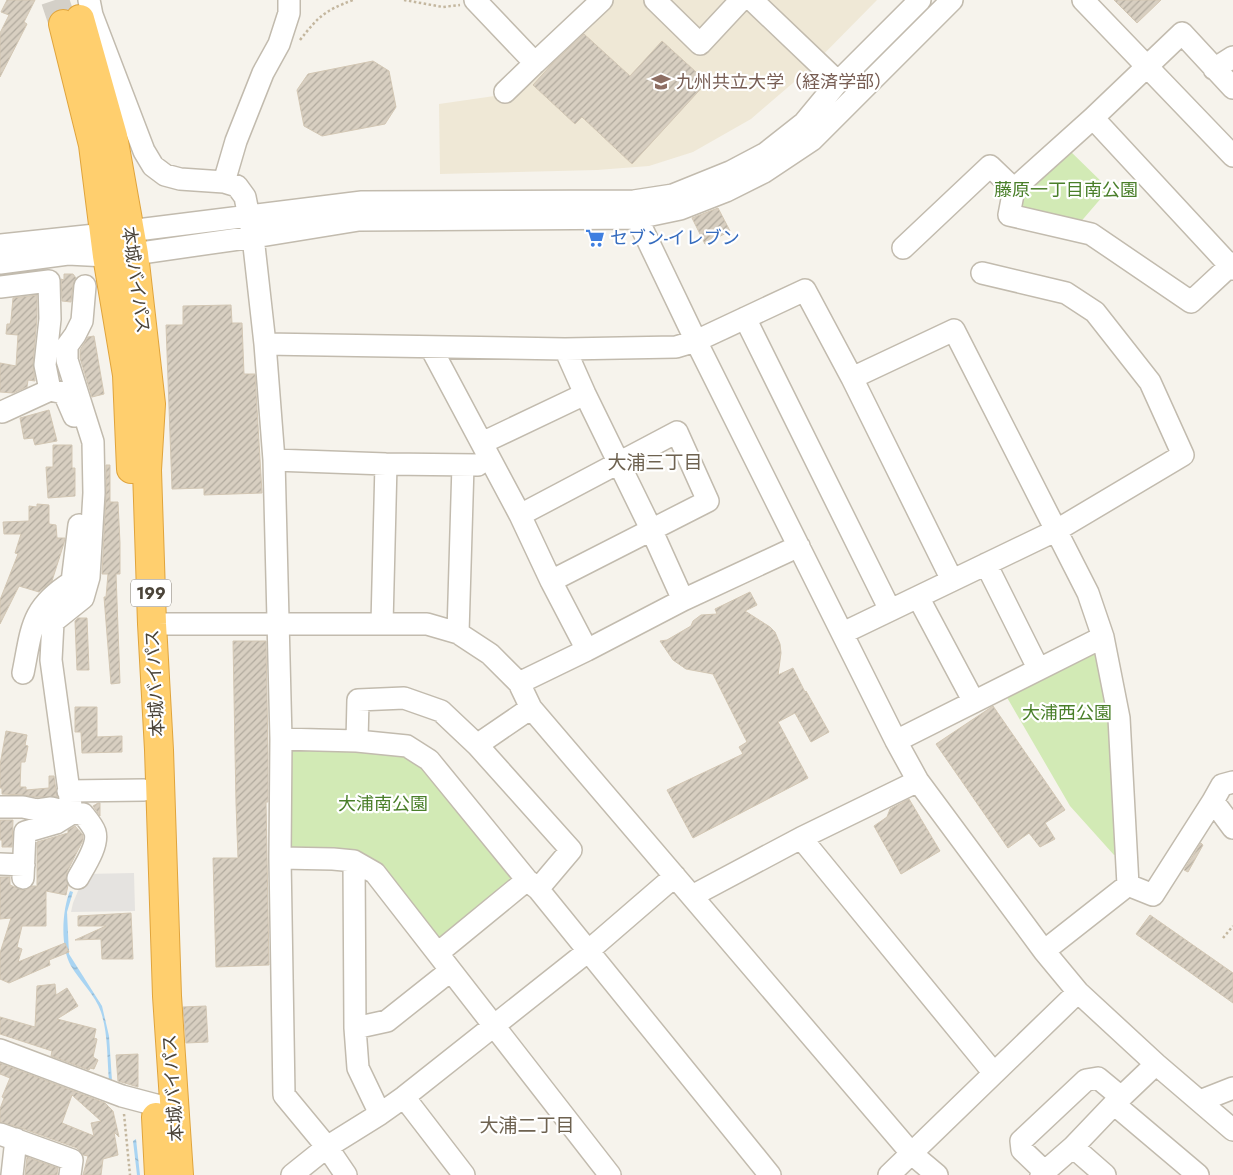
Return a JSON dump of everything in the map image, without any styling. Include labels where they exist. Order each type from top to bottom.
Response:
[{"type":"highway","name":"本城バイパス","points":[[77,14],[113,136],[127,375],[144,790],[165,1106],[179,1175]]},
{"type":"highway","name":"本城バイパス","points":[[119,244],[151,404],[147,470],[167,996],[165,1106],[159,1175]]},
{"type":"street","points":[[224,182],[236,141],[263,74],[279,44],[289,13],[289,0]]},
{"type":"street","points":[[505,92],[602,0]]},
{"type":"street","points":[[655,0],[700,44],[741,0]]},
{"type":"street","points":[[752,0],[838,82]]},
{"type":"street","points":[[0,263],[68,254],[249,216],[362,202],[636,210],[730,172],[766,153],[804,123],[838,82],[920,0]]},
{"type":"street","points":[[0,245],[119,244],[253,237],[359,220],[680,209],[726,191],[764,172],[812,140],[952,0]]},
{"type":"street","points":[[1083,0],[1233,156]]},
{"type":"street","points":[[476,1],[535,63]]},
{"type":"street","points":[[77,14],[92,15],[144,151],[153,166],[165,175],[180,179],[224,182],[237,186],[245,197],[253,237],[265,344],[274,460],[281,739],[280,858],[284,1095],[327,1147],[346,1175]]},
{"type":"street","points":[[1093,118],[1232,266],[1191,302],[1091,234],[1009,215],[1014,189],[1093,118],[1182,33],[1233,88]]},
{"type":"street","points":[[1214,69],[1233,57]]},
{"type":"street","points":[[904,248],[990,166],[1014,189]]},
{"type":"street","points":[[636,210],[696,341],[896,741],[918,781],[1044,951],[1078,992],[1156,1064],[1233,1130]]},
{"type":"street","points":[[843,633],[1056,530],[1183,455],[1150,382],[1095,312],[1066,293],[982,272]]},
{"type":"street","points":[[0,287],[49,281],[50,319],[45,365],[50,390]]},
{"type":"street","points":[[72,813],[50,660],[53,622],[83,598],[89,576],[94,493],[93,442],[67,360],[67,346],[82,321],[85,286]]},
{"type":"street","points":[[265,344],[565,349],[676,347],[696,341],[805,290],[852,378],[952,580]]},
{"type":"street","points":[[745,318],[890,610]]},
{"type":"street","points":[[852,378],[954,330],[1088,593],[1103,637],[1119,718],[1128,885]]},
{"type":"street","points":[[431,348],[520,515],[551,581],[587,650]]},
{"type":"street","points":[[565,349],[683,600]]},
{"type":"street","points":[[2,412],[50,390],[64,393],[72,410],[84,448],[81,507],[72,582],[75,587],[77,603]]},
{"type":"street","points":[[482,443],[585,394]]},
{"type":"street","points":[[520,515],[677,432],[708,500],[551,581]]},
{"type":"street","points":[[274,460],[493,465]]},
{"type":"street","points":[[382,624],[386,464]]},
{"type":"street","points":[[458,633],[463,465]]},
{"type":"street","points":[[518,684],[683,600],[799,546]]},
{"type":"street","points":[[986,564],[1038,668]]},
{"type":"street","points":[[23,673],[34,620],[41,608],[72,582]]},
{"type":"street","points":[[918,597],[974,702]]},
{"type":"street","points":[[152,624],[427,624],[458,633],[490,654],[518,684],[531,708],[912,1154],[937,1175]]},
{"type":"street","points":[[896,741],[1103,637]]},
{"type":"street","points":[[357,741],[358,700],[404,698],[441,711],[477,745],[572,850],[532,884],[438,953]]},
{"type":"street","points":[[477,745],[531,708]]},
{"type":"street","points":[[281,739],[357,741],[406,746],[429,760],[770,1175]]},
{"type":"street","points":[[692,896],[801,838],[918,781]]},
{"type":"street","points":[[1128,885],[1153,895],[1222,785],[1233,782]]},
{"type":"street","points":[[68,791],[144,790]]},
{"type":"street","points":[[1213,801],[1233,828]]},
{"type":"street","points":[[0,807],[23,807],[37,810],[51,808],[83,814],[95,832],[89,860],[78,878]]},
{"type":"street","points":[[0,864],[23,871],[25,832],[56,824],[72,813]]},
{"type":"street","points":[[801,838],[993,1072]]},
{"type":"street","points":[[280,858],[333,859],[354,862],[375,873],[610,1175]]},
{"type":"street","points":[[354,862],[355,1028],[358,1068],[380,1114]]},
{"type":"street","points":[[292,1175],[327,1147],[404,1097],[587,952],[675,876]]},
{"type":"street","points":[[1044,951],[1128,885]]},
{"type":"street","points":[[355,1028],[388,1021],[450,971]]},
{"type":"street","points":[[889,1175],[993,1072],[1078,992]]},
{"type":"street","points":[[0,1050],[122,1096],[165,1106]]},
{"type":"street","points":[[1156,1064],[1117,1101],[1073,1147],[1042,1173],[1022,1150],[1022,1140],[1086,1080],[1098,1078],[1117,1101],[1198,1175]]},
{"type":"street","points":[[1200,1101],[1233,1088]]},
{"type":"street","points":[[404,1097],[464,1175]]},
{"type":"street","points":[[12,1175],[8,1137],[72,1160],[70,1175]]},
{"type":"street","points":[[1073,1147],[1105,1175]]},
{"type":"path","points":[[298,41],[318,17],[333,8],[353,0]]},
{"type":"path","points":[[404,0],[443,7],[476,1]]},
{"type":"path","points":[[1223,938],[1233,926]]},
{"type":"path","points":[[122,1096],[130,1175]]},
{"type":"shaded area","name":"九州共立大学（経済学部）","points":[[608,0],[877,0],[808,70],[751,119],[693,152],[649,166],[597,170],[440,174],[439,104],[515,93]]},
{"type":"shaded area","points":[[134,873],[135,911],[71,912],[85,874]]},
{"type":"green space","name":"藤原一丁目南公園","points":[[1067,148],[1109,189],[1078,225],[1016,209],[1018,193]]},
{"type":"green space","name":"大浦西公園","points":[[1091,649],[1100,655],[1115,729],[1120,852],[1114,855],[1070,806],[1005,694]]},
{"type":"green space","name":"大浦南公園","points":[[291,746],[413,755],[516,876],[437,942],[386,874],[292,850],[288,846]]},
{"type":"water","points":[[70,891],[73,892],[67,912],[69,954],[102,1006],[109,1036],[112,1081],[109,1081],[106,1037],[99,1006],[71,966],[65,949],[63,929],[65,908]]},
{"type":"water","points":[[136,1139],[140,1175],[137,1175],[133,1141]]},
{"type":"building","points":[[7,0],[35,0],[24,22],[27,24],[0,77],[0,33],[9,15],[1,12]]},
{"type":"building","points":[[1114,0],[1161,0],[1137,23]]},
{"type":"building","points":[[584,34],[630,76],[662,41],[707,82],[632,164],[582,117],[575,124],[533,85]]},
{"type":"building","points":[[373,61],[389,71],[396,107],[385,124],[322,136],[304,126],[297,90],[308,74]]},
{"type":"building","points":[[718,208],[730,231],[705,244],[692,218]]},
{"type":"building","points":[[64,274],[73,274],[76,278],[73,285],[71,302],[62,301],[61,279],[64,280]]},
{"type":"building","points":[[37,295],[33,364],[35,381],[28,380],[27,387],[13,393],[0,392],[0,363],[16,366],[18,335],[6,334],[7,324],[10,324],[11,320],[13,298]]},
{"type":"building","points":[[231,305],[232,323],[242,323],[244,374],[255,374],[262,493],[204,495],[204,488],[172,489],[166,325],[183,325],[183,306]]},
{"type":"building","points":[[94,336],[104,394],[92,397],[80,358],[80,350],[88,337]]},
{"type":"building","points":[[49,410],[57,441],[35,445],[33,438],[24,439],[20,418]]},
{"type":"building","points":[[53,445],[72,445],[72,468],[75,468],[75,496],[48,498],[46,467],[53,467]]},
{"type":"building","points":[[106,465],[110,465],[110,502],[118,502],[120,543],[120,574],[116,574],[120,683],[111,684],[104,597],[106,597],[108,574],[102,574]]},
{"type":"building","points":[[37,504],[49,505],[49,524],[56,525],[57,538],[65,538],[64,543],[52,581],[39,592],[19,586],[0,624],[0,600],[18,554],[15,553],[21,534],[4,534],[3,522],[29,521],[29,506],[37,507]]},
{"type":"building","points":[[750,592],[757,605],[745,611],[770,627],[775,632],[780,644],[781,653],[778,675],[793,668],[829,732],[811,742],[795,713],[778,722],[808,778],[693,838],[667,790],[743,754],[739,747],[747,742],[713,674],[686,669],[673,660],[660,641],[667,640],[691,626],[693,621],[701,615],[717,614],[715,609]]},
{"type":"building","points":[[78,618],[87,618],[89,670],[77,670],[75,621]]},
{"type":"building","points":[[233,641],[266,641],[269,965],[216,967],[213,858],[238,858]]},
{"type":"building","points":[[993,706],[1065,810],[1045,823],[1055,839],[1040,847],[1029,833],[1008,848],[936,744]]},
{"type":"building","points":[[75,707],[97,707],[97,737],[122,736],[122,752],[82,753],[81,732],[75,732]]},
{"type":"building","points":[[6,731],[27,735],[25,745],[28,746],[25,762],[21,762],[20,787],[26,787],[26,790],[49,788],[49,776],[54,776],[57,797],[2,794],[2,788],[0,788],[0,765]]},
{"type":"building","points":[[909,799],[940,851],[901,874],[874,826],[887,817],[890,809]]},
{"type":"building","points":[[100,803],[100,816],[93,806]]},
{"type":"building","points":[[0,820],[13,820],[12,847],[2,847]]},
{"type":"building","points":[[75,826],[83,835],[83,840],[67,872],[66,879],[68,885],[66,895],[46,891],[46,926],[22,926],[17,947],[22,949],[18,962],[65,943],[69,952],[49,960],[50,965],[9,983],[0,979],[0,953],[11,918],[0,919],[0,877],[10,877],[10,885],[22,890],[37,886],[37,842],[68,833],[68,830]]},
{"type":"building","points":[[1201,843],[1203,845],[1188,872],[1184,870]]},
{"type":"building","points":[[131,913],[133,959],[102,959],[101,939],[75,940],[106,926],[78,926],[78,916]]},
{"type":"building","points":[[1150,915],[1233,973],[1233,1003],[1136,934]]},
{"type":"building","points":[[55,984],[56,995],[67,988],[78,1006],[57,1019],[96,1029],[94,1038],[97,1039],[93,1057],[98,1060],[94,1069],[90,1068],[89,1070],[51,1056],[52,1051],[0,1034],[0,1017],[35,1027],[37,986]]},
{"type":"building","points":[[206,1006],[208,1042],[186,1043],[183,1007]]},
{"type":"building","points":[[138,1054],[138,1087],[118,1081],[116,1055]]},
{"type":"building","points":[[0,1063],[105,1103],[113,1111],[119,1137],[114,1132],[118,1155],[103,1159],[101,1175],[83,1175],[88,1156],[83,1155],[77,1148],[0,1122],[0,1109],[4,1098],[2,1097],[10,1078],[0,1074]],"holes":[[[72,1095],[101,1121],[91,1123],[94,1136],[62,1123]]]},
{"type":"building","points":[[27,1157],[58,1168],[57,1175],[25,1175]]},
{"type":"tunnel","points":[[55,0],[63,24]]},
{"type":"place","name":"九州共立大学（経済学部）","points":[[661,82]]},
{"type":"place","name":"セブン-イレブン","points":[[595,238]]},
{"type":"district","name":"大浦三丁目","points":[[655,462]]},
{"type":"district","name":"大浦二丁目","points":[[527,1125]]}]
